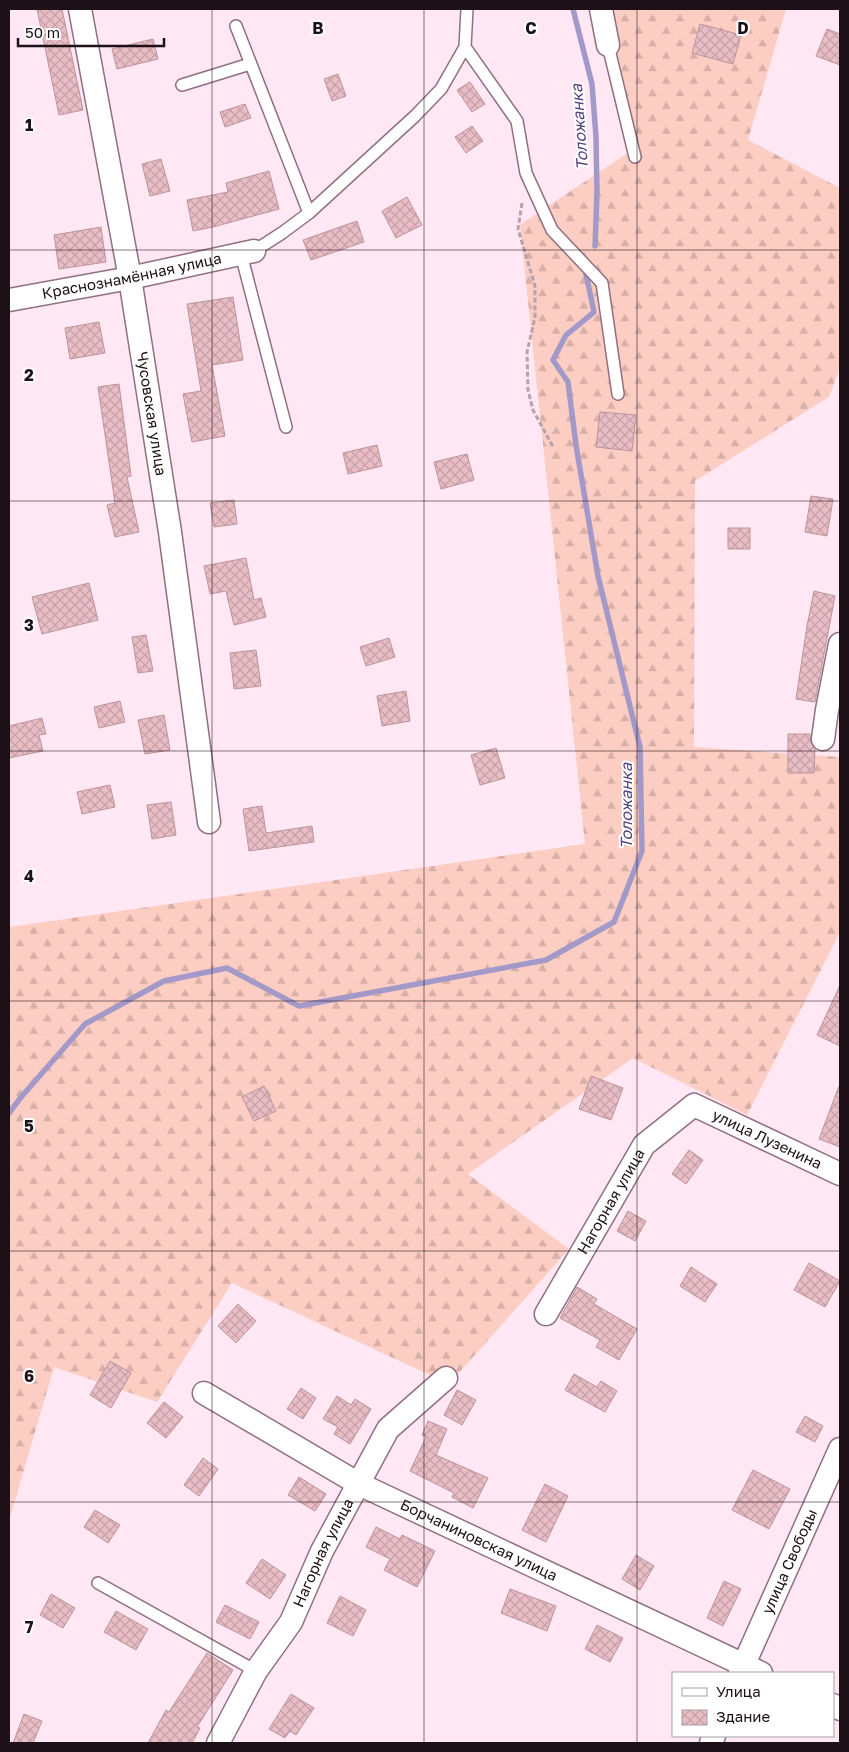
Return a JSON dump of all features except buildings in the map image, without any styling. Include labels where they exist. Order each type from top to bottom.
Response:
[{"type":"street","name":"Чусовская улица","points":[[80,9],[130,278],[170,532],[209,822]]},
{"type":"street","points":[[600,9],[608,45]]},
{"type":"street","name":"Краснознамённая улица","points":[[9,300],[130,278],[248,252]]},
{"type":"street","points":[[823,740],[840,644]]},
{"type":"street","name":"улица Лузенина","points":[[694,1105],[840,1174]]},
{"type":"street","name":"Нагорная улица","points":[[546,1314],[644,1145],[694,1105]]},
{"type":"street","name":"Нагорная улица","points":[[218,1743],[256,1671],[291,1622],[322,1551],[388,1429],[446,1378]]},
{"type":"street","name":"Борчаниновская улица","points":[[204,1393],[359,1484],[748,1671]]},
{"type":"street","name":"улица Свободы","points":[[748,1671],[840,1449]]},
{"type":"lane","points":[[286,427],[248,252],[282,233],[308,213],[435,96],[465,47],[467,9]]},
{"type":"lane","points":[[236,26],[308,213]]},
{"type":"lane","points":[[608,45],[635,157]]},
{"type":"lane","points":[[465,47],[517,121],[526,173],[552,230],[602,284],[618,394]]},
{"type":"lane","points":[[182,85],[250,64]]},
{"type":"lane","points":[[98,1582],[256,1671]]},
{"type":"path","points":[[526,173],[518,228],[535,286],[535,317],[527,352],[528,390],[533,410],[553,447]]},
{"type":"green space","points":[[608,9],[786,9],[748,140],[840,188],[840,368],[829,397],[695,481],[694,747],[840,757],[840,932],[747,1115],[633,1058],[468,1174],[569,1249],[449,1384],[232,1283],[157,1402],[54,1367],[9,1521],[10,927],[585,844],[520,225],[638,146]]},
{"type":"waterway","name":"Толожанка","points":[[573,9],[592,84],[596,137],[597,193],[595,246]]},
{"type":"waterway","name":"Толожанка","points":[[9,1113],[85,1024],[164,981],[227,968],[299,1006],[546,960],[614,922],[642,851],[640,747],[598,576],[576,445],[568,382],[553,360],[566,335],[594,312],[586,274]]}]
